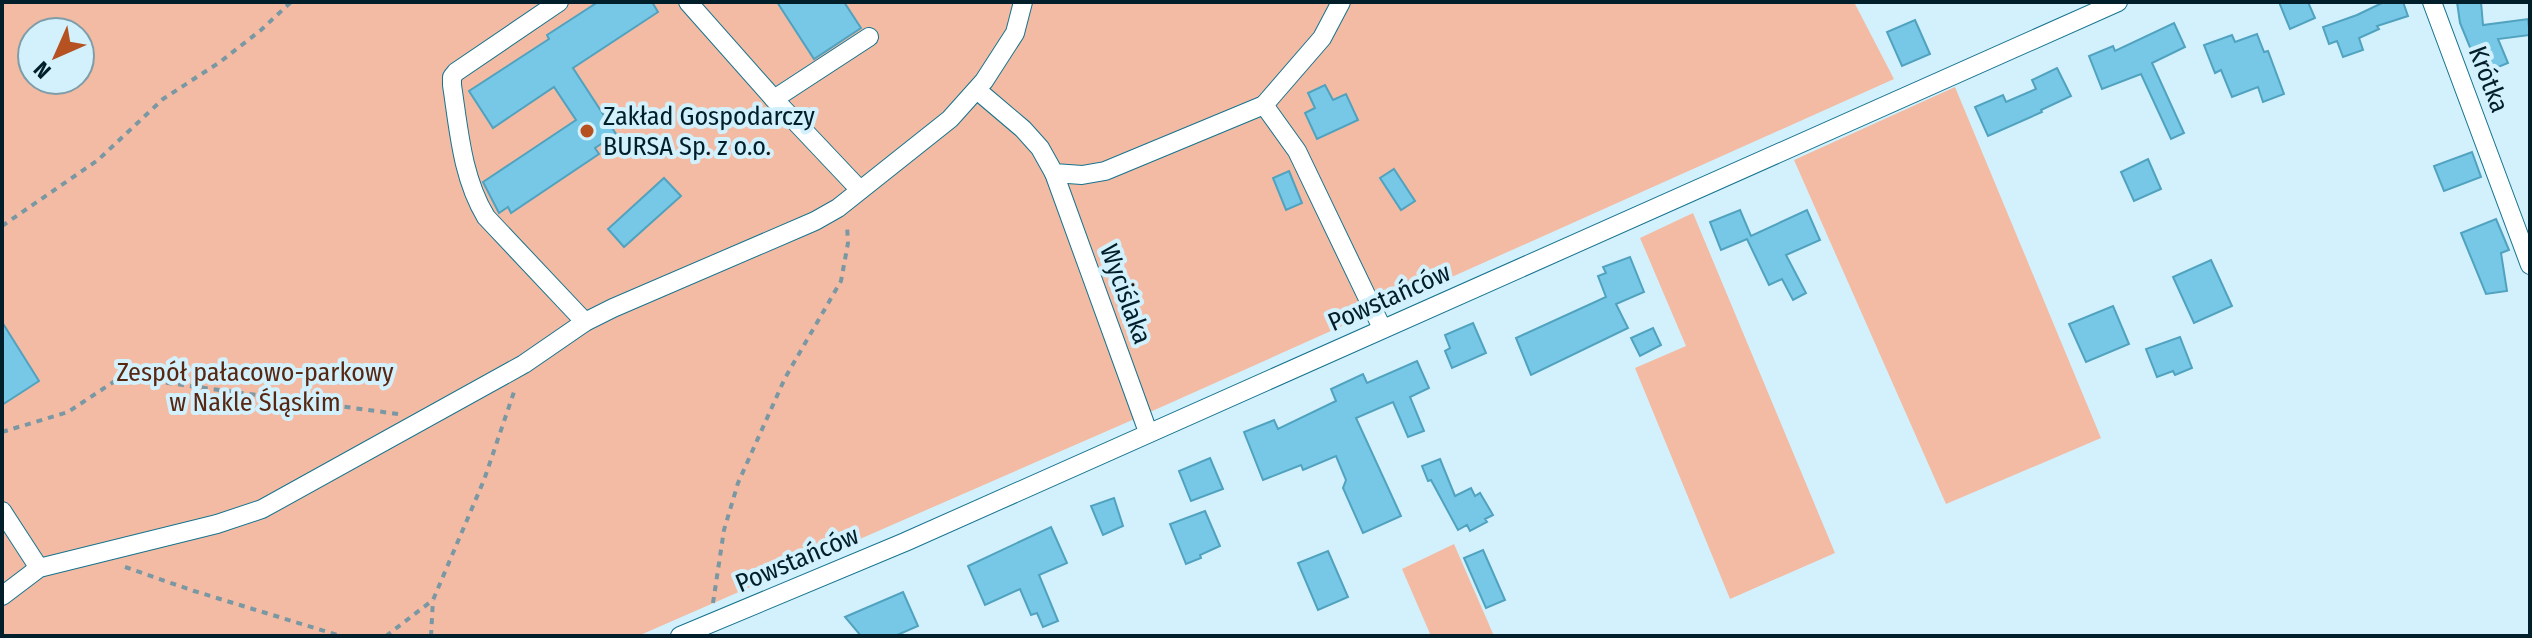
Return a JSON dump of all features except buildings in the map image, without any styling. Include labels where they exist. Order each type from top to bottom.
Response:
[{"type":"street","points":[[559,2],[456,72],[452,85],[466,176],[478,204],[486,217],[585,322]]},
{"type":"street","points":[[688,2],[860,190]]},
{"type":"street","points":[[2,596],[39,568],[217,524],[262,509],[524,364],[585,322],[815,221],[845,202],[940,128],[977,90],[1015,33],[1023,2]]},
{"type":"street","points":[[1054,173],[1082,175],[1105,171],[1264,105],[1322,38],[1341,2]]},
{"type":"street","name":"Powstańców","points":[[680,636],[905,542],[2118,2]]},
{"type":"street","name":"Krótka","points":[[2432,2],[2530,265]]},
{"type":"street","points":[[774,99],[869,37]]},
{"type":"street","name":"Wyciślaka","points":[[977,90],[1023,129],[1040,148],[1054,173],[1148,432]]},
{"type":"street","points":[[1264,105],[1297,151],[1382,328]]},
{"type":"street","points":[[2,511],[39,568]]},
{"type":"path","points":[[2,226],[98,160],[163,99],[220,62],[291,2]]},
{"type":"path","points":[[719,620],[713,604],[724,530],[738,483],[785,378],[841,281],[848,243],[845,202]]},
{"type":"path","points":[[431,636],[433,600],[484,480],[524,364]]},
{"type":"path","points":[[2,432],[68,412],[127,373],[168,383],[391,413]]},
{"type":"path","points":[[122,566],[341,636]]},
{"type":"path","points":[[386,636],[433,600]]},
{"type":"green space","name":"Zespół pałacowo-parkowy w Nakle Śląskim","points":[[2,2],[1854,2],[1894,79],[1130,421],[638,636],[2,636]]},
{"type":"green space","points":[[1955,87],[2101,438],[1946,504],[1794,160]]},
{"type":"green space","points":[[1693,213],[1835,553],[1730,599],[1635,368],[1686,346],[1640,238]]},
{"type":"green space","points":[[1454,544],[1494,636],[1431,636],[1402,569]]},
{"type":"place","name":"Zakład Gospodarczy BURSA Sp. z o.o.","points":[[587,131]]}]
